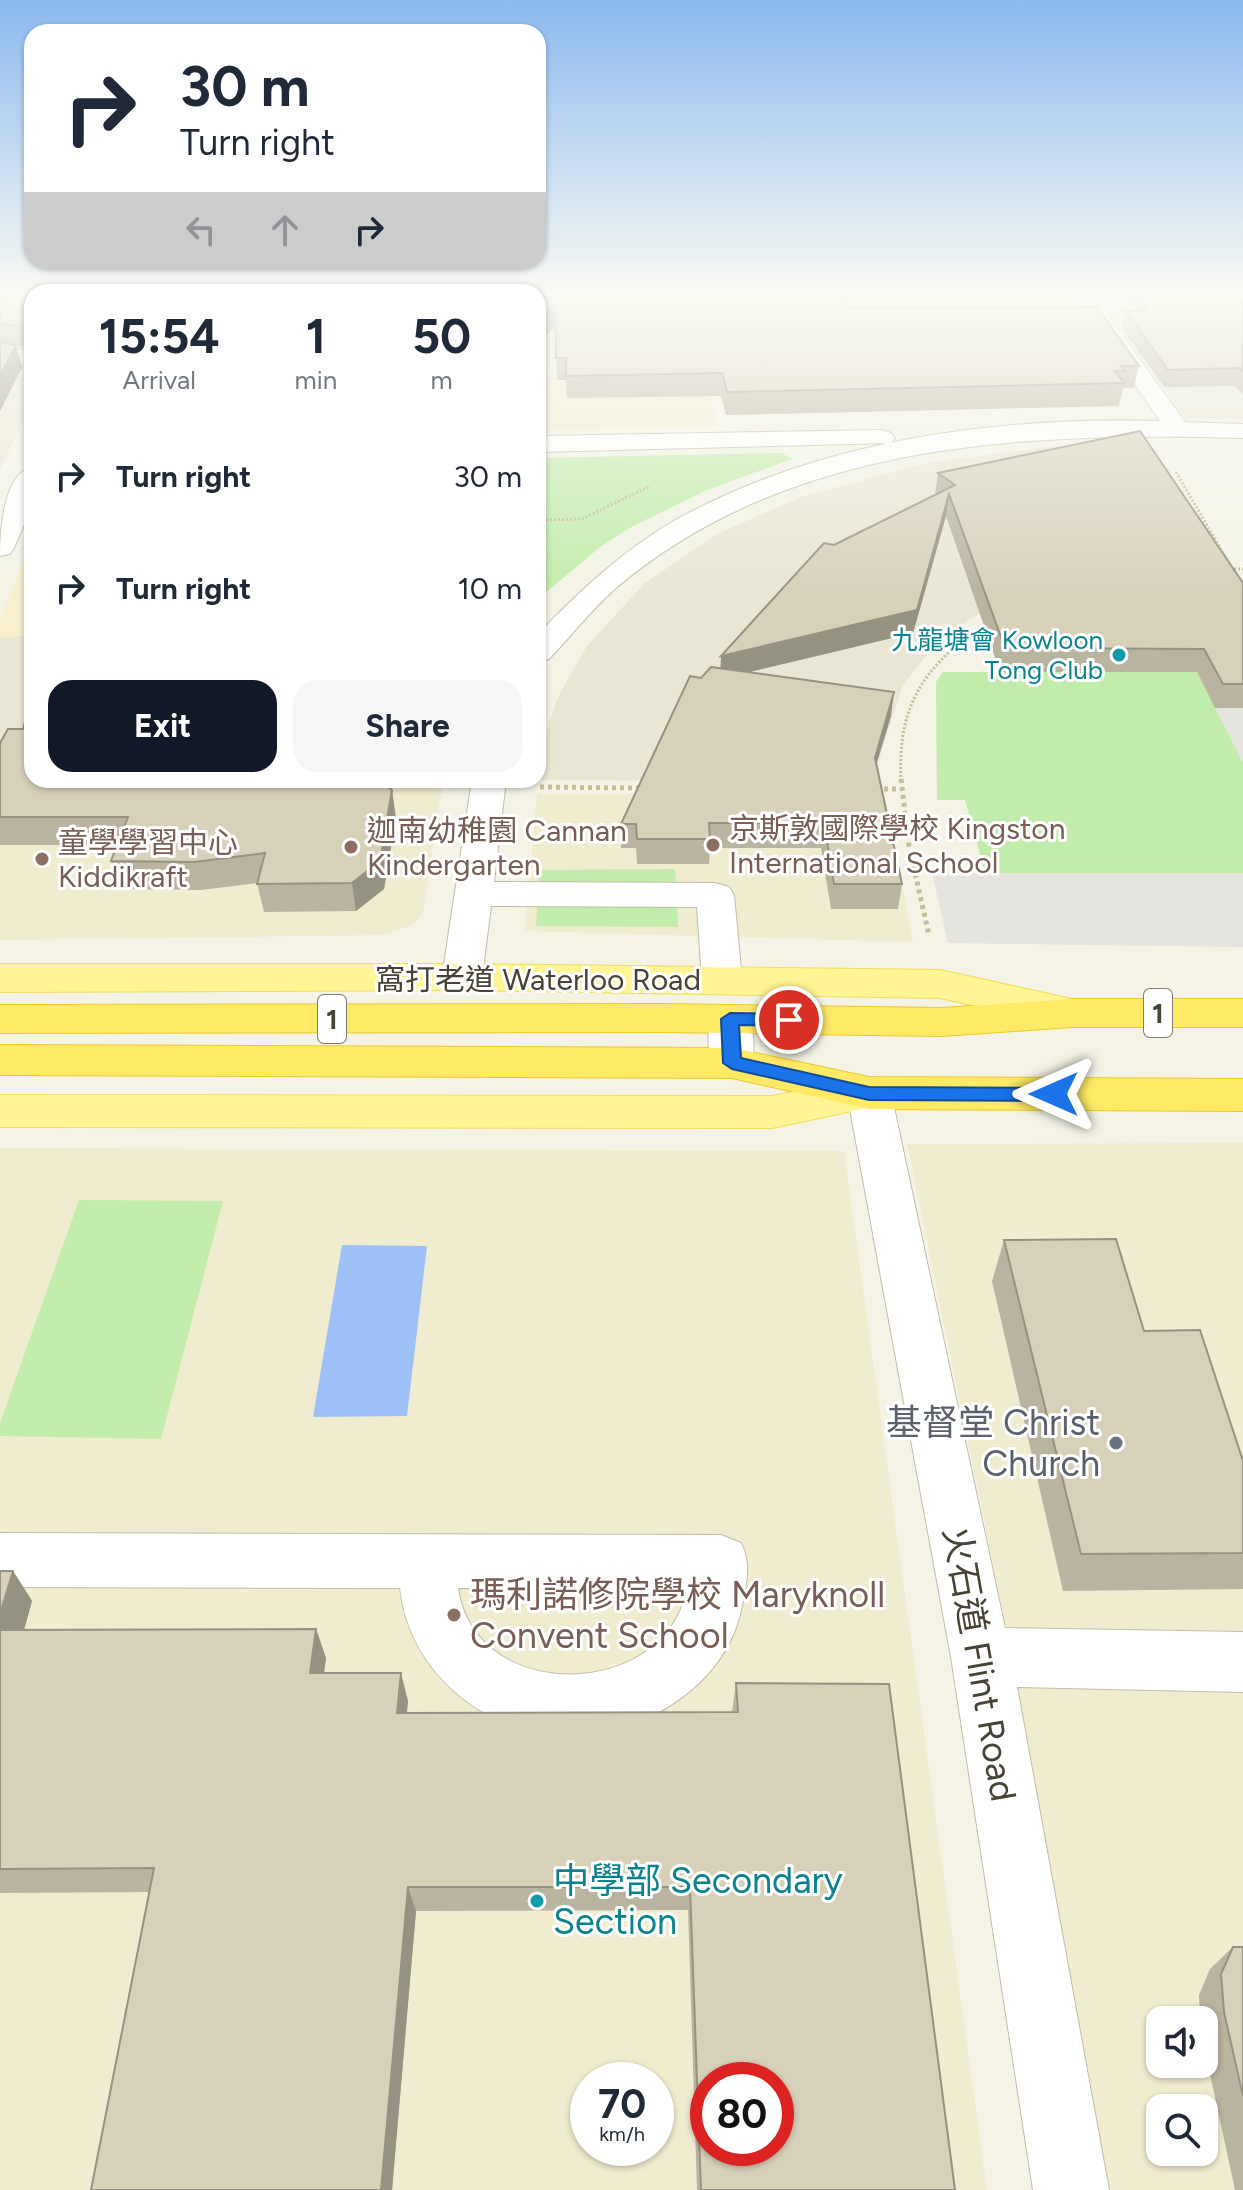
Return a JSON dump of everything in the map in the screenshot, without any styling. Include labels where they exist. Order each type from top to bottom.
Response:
[{"type":"highway","name":"窩打老道 Waterloo Road","points":[[0,1019],[664,1018],[726,1000],[942,1022],[1072,1013],[1243,1013]]},
{"type":"highway","name":"1","points":[[0,1060],[732,1063],[869,1093],[1243,1095]]},
{"type":"main road","name":"窩打老道 Waterloo Road","points":[[0,978],[462,977],[726,1000]]},
{"type":"main road","points":[[3,1116],[772,1112],[869,1093]]},
{"type":"street","points":[[1152,393],[1177,428]]},
{"type":"street","points":[[546,444],[989,437],[1081,430],[1177,428],[1243,431]]},
{"type":"street","points":[[548,628],[653,544],[730,503],[816,472],[900,451],[989,437]]},
{"type":"street","points":[[778,439],[810,445],[820,451],[825,458],[816,472]]},
{"type":"street","points":[[0,548],[24,493]]},
{"type":"street","points":[[462,977],[488,788]]},
{"type":"street","points":[[473,894],[715,895],[732,1063]]},
{"type":"street","name":"火石道 Flint Road","points":[[869,1093],[981,1657],[1071,2190]]},
{"type":"street","points":[[0,1560],[721,1562],[711,1617],[678,1665],[627,1698],[567,1708],[509,1695],[461,1660],[432,1612],[426,1562]]},
{"type":"street","points":[[981,1657],[1243,1662]]},
{"type":"path","points":[[1174,468],[1232,568]]},
{"type":"path","points":[[546,520],[582,519],[656,483]]},
{"type":"path","points":[[1218,569],[1243,569]]},
{"type":"path","points":[[931,943],[899,789],[904,717],[914,691],[949,647],[993,617]]},
{"type":"path","points":[[546,787],[652,788]]},
{"type":"path","points":[[868,788],[899,789]]},
{"type":"shaded area","points":[[0,393],[24,393],[24,418],[0,470]]},
{"type":"shaded area","points":[[546,393],[710,393],[718,426],[546,430]]},
{"type":"shaded area","points":[[1168,393],[1243,393],[1243,419],[1185,418]]},
{"type":"shaded area","points":[[1150,442],[1218,563],[987,610],[971,618],[931,649],[902,687],[878,763],[881,782],[546,780],[549,722],[559,695],[587,646],[645,583],[717,534],[801,497],[927,463],[1045,447]]},
{"type":"shaded area","points":[[24,560],[24,636],[0,638],[0,621]]},
{"type":"shaded area","points":[[24,634],[24,742],[0,742],[0,635]]},
{"type":"shaded area","points":[[1215,708],[1243,708],[1243,762]]},
{"type":"shaded area","points":[[0,752],[24,773],[24,788],[442,788],[423,914],[413,925],[382,935],[0,940]]},
{"type":"shaded area","name":"京斯敦國際學校 Kingston International School","points":[[537,794],[884,795],[913,942],[525,931]]},
{"type":"shaded area","points":[[932,873],[1243,873],[1243,947],[948,943]]},
{"type":"shaded area","points":[[1243,1143],[1243,1643],[1008,1637],[907,1144]]},
{"type":"shaded area","name":"瑪利諾修院學校 Maryknoll Convent School","points":[[0,1148],[844,1151],[987,2190],[0,2190]]},
{"type":"shaded area","points":[[1013,1686],[1243,1693],[1243,2190],[1104,2190]]},
{"type":"green space","points":[[782,453],[792,459],[707,490],[633,526],[600,547],[546,592],[546,458]]},
{"type":"green space","points":[[943,672],[1197,672],[1243,762],[1243,873],[985,873],[965,800],[937,800],[936,682]]},
{"type":"green space","points":[[675,869],[678,927],[536,926],[539,870]]},
{"type":"green space","points":[[79,1200],[223,1201],[161,1439],[0,1436],[0,1423]]},
{"type":"water","points":[[342,1245],[427,1246],[407,1416],[313,1417]]},
{"type":"building","points":[[1140,431],[1243,583],[1243,684],[1223,684],[1204,649],[1005,648],[949,494],[917,610],[721,656],[824,543],[834,545],[955,485],[938,473]]},
{"type":"building","points":[[711,667],[894,692],[875,758],[902,884],[834,884],[824,823],[709,823],[710,839],[637,839],[636,824],[621,824],[690,676],[701,678]]},
{"type":"building","points":[[24,726],[24,788],[390,788],[392,790],[380,861],[352,883],[257,884],[265,853],[194,862],[111,861],[128,817],[0,817],[0,743],[8,729],[23,729]]},
{"type":"building","name":"基督堂 Christ Church","points":[[1116,1239],[1144,1331],[1200,1330],[1243,1461],[1243,1553],[1081,1554],[1004,1240]]},
{"type":"building","points":[[0,1571],[13,1571],[0,1614]]},
{"type":"building","name":"中學部 Secondary Section","points":[[316,1629],[310,1673],[401,1673],[397,1713],[738,1712],[736,1683],[889,1684],[955,2190],[701,2190],[700,2166],[794,2166],[794,2062],[696,2062],[690,1887],[408,1887],[381,2190],[91,2190],[154,1868],[0,1869],[0,1630]]},
{"type":"building","points":[[1233,1947],[1243,1947],[1243,2096],[1224,2012],[1221,1974]]},
{"type":"place","name":"九龍塘會 Kowloon Tong Club","points":[[1119,655]]},
{"type":"place","name":"京斯敦國際學校 Kingston International School","points":[[713,845]]},
{"type":"place","name":"迦南幼稚園 Cannan Kindergarten","points":[[351,847]]},
{"type":"place","name":"童學學習中心 Kiddikraft","points":[[42,859]]},
{"type":"place","name":"基督堂 Christ Church","points":[[1116,1443]]},
{"type":"place","name":"瑪利諾修院學校 Maryknoll Convent School","points":[[454,1615]]},
{"type":"place","name":"中學部 Secondary Section","points":[[537,1901]]},
{"type":"route","points":[[789,1020],[730,1019],[732,1063],[869,1093],[1054,1094]]}]
